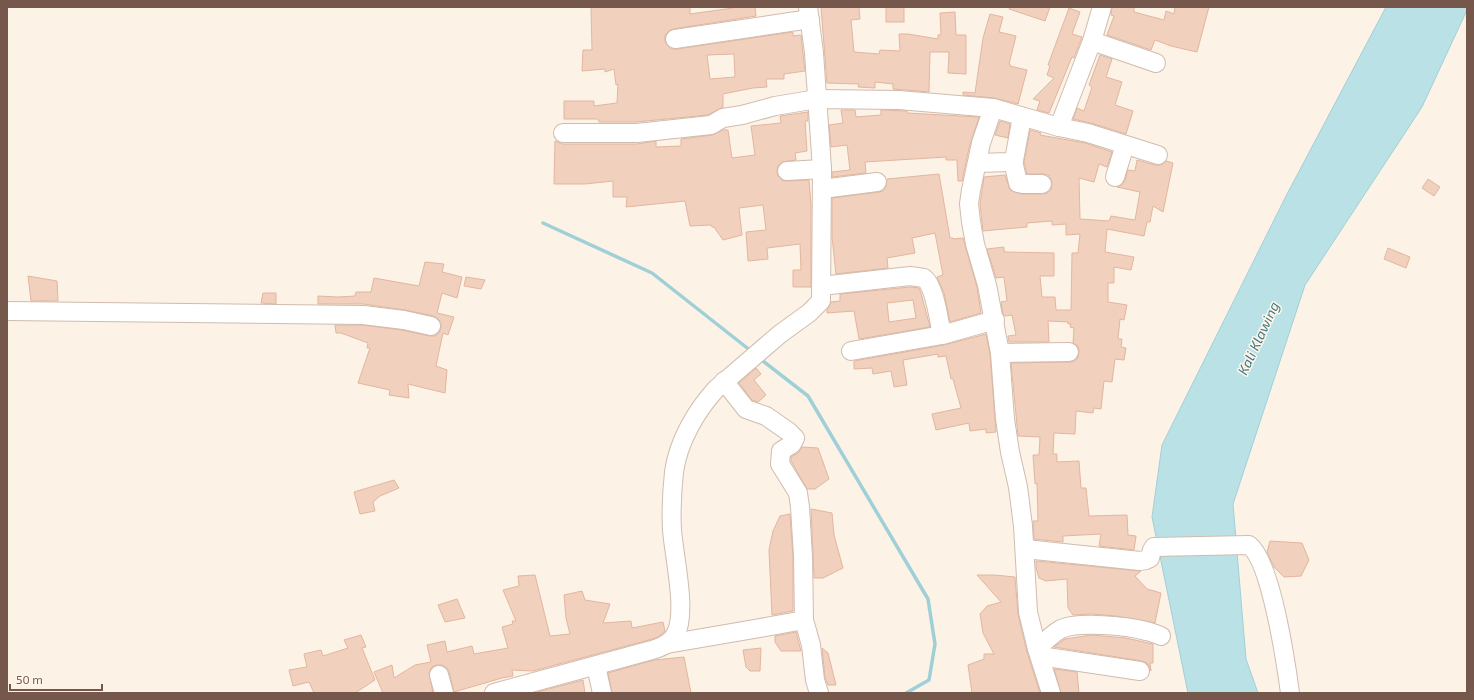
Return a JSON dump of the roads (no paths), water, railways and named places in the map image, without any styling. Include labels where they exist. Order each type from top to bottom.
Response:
[{"type":"street","points":[[1059,127],[1092,41],[1102,7]]},
{"type":"street","points":[[667,644],[672,640],[677,632],[680,616],[680,602],[672,531],[674,471],[679,451],[691,424],[708,398],[724,381],[821,301],[822,169],[814,53],[809,13],[675,39]]},
{"type":"street","points":[[1092,41],[1156,63]]},
{"type":"street","points":[[563,133],[637,133],[711,125],[723,118],[742,115],[775,106],[817,99],[899,100],[993,108],[1158,155]]},
{"type":"street","points":[[993,108],[981,143],[969,204],[975,244],[987,285],[1000,352],[1005,419],[1010,452],[1018,487],[1025,549],[1028,608],[1038,652],[1051,693]]},
{"type":"street","points":[[1022,117],[1013,161],[1018,183],[1042,184]]},
{"type":"street","points":[[1115,177],[1125,145]]},
{"type":"street","points":[[978,163],[1013,161]]},
{"type":"street","points":[[788,170],[822,169]]},
{"type":"street","points":[[822,189],[877,182]]},
{"type":"street","points":[[821,286],[910,276],[924,278],[929,284],[933,296],[942,335]]},
{"type":"street","points":[[7,311],[363,315],[404,320],[431,326]]},
{"type":"street","points":[[851,351],[942,335],[995,320]]},
{"type":"street","points":[[1000,352],[1069,352]]},
{"type":"street","points":[[724,381],[746,409],[766,416],[795,438],[792,444],[781,451],[780,464],[798,493],[803,556],[804,620],[810,645],[815,680],[819,693]]},
{"type":"street","points":[[1025,549],[1140,561],[1150,558],[1154,547],[1245,544],[1251,546],[1259,557],[1271,594],[1285,658],[1290,693]]},
{"type":"street","points":[[494,693],[596,666],[652,650],[667,644],[804,620]]},
{"type":"street","points":[[1038,652],[1056,632],[1066,627],[1073,626],[1131,628],[1161,636]]},
{"type":"street","points":[[1038,652],[1140,671]]},
{"type":"street","points":[[596,666],[602,693]]},
{"type":"street","points":[[439,675],[444,693]]},
{"type":"water","name":"Kali Klawing","points":[[1386,7],[1467,7],[1467,10],[1422,107],[1305,285],[1233,504],[1246,659],[1258,693],[1188,693],[1152,517],[1162,445],[1286,196]]},
{"type":"waterway","points":[[543,223],[652,273],[751,351]]},
{"type":"waterway","points":[[759,358],[808,396],[928,599],[935,644],[929,680],[906,693]]}]
